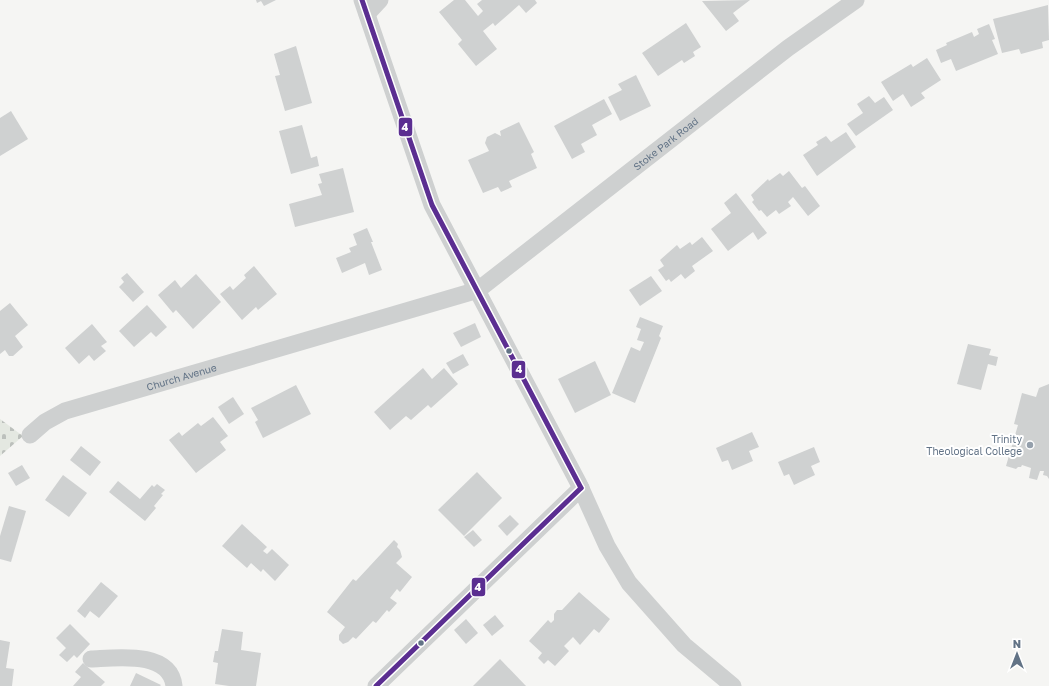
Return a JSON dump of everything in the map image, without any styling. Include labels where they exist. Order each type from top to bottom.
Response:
[{"type":"street","points":[[380,0],[365,7],[381,60],[432,205],[581,488],[606,546],[629,583],[684,645],[733,686]]},
{"type":"street","name":"Stoke Park Road","points":[[478,290],[788,48],[856,0]]},
{"type":"street","name":"Church Avenue","points":[[30,435],[45,422],[65,411],[478,290]]},
{"type":"street","points":[[376,686],[581,488]]},
{"type":"street","points":[[91,659],[136,657],[160,664],[170,673],[174,686]]},
{"type":"green space","points":[[0,419],[23,436],[0,456]]},
{"type":"building","points":[[256,0],[276,0],[264,6],[261,1],[257,3]]},
{"type":"building","points":[[454,0],[465,0],[478,16],[483,11],[477,4],[482,0],[535,0],[537,3],[526,13],[519,5],[495,26],[493,23],[483,31],[497,49],[476,66],[458,44],[462,40],[439,12]]},
{"type":"building","points":[[750,0],[733,13],[739,21],[726,31],[702,1]]},
{"type":"building","points":[[1048,5],[1049,40],[1042,42],[1043,48],[1021,54],[1019,49],[1002,53],[993,19]]},
{"type":"building","points":[[686,23],[701,47],[693,52],[695,56],[684,63],[682,60],[658,76],[642,53]]},
{"type":"building","points":[[989,24],[995,39],[992,40],[998,54],[956,71],[951,59],[941,63],[936,50],[947,45],[946,43],[972,32],[974,37],[979,34],[977,29]]},
{"type":"building","points":[[296,46],[312,103],[285,111],[275,76],[280,75],[274,54]]},
{"type":"building","points":[[927,58],[941,80],[921,93],[925,98],[911,107],[903,94],[893,101],[881,82],[911,64],[913,67]]},
{"type":"building","points":[[636,75],[651,106],[620,121],[608,97],[622,90],[618,84]]},
{"type":"building","points":[[869,96],[875,103],[884,97],[893,110],[856,136],[847,124],[863,113],[857,104]]},
{"type":"building","points":[[604,99],[612,114],[592,125],[597,135],[581,144],[585,152],[572,159],[554,126]]},
{"type":"building","points":[[11,111],[28,139],[0,156],[0,118]]},
{"type":"building","points":[[519,122],[534,152],[531,154],[537,168],[509,181],[512,187],[501,192],[498,187],[483,193],[468,160],[489,151],[485,143],[487,137],[495,133],[501,136],[500,131]]},
{"type":"building","points":[[302,125],[311,158],[317,156],[319,166],[291,174],[279,131]]},
{"type":"building","points":[[846,132],[856,147],[817,176],[803,155],[818,145],[816,142],[826,136],[831,142]]},
{"type":"building","points":[[343,168],[354,212],[295,227],[289,204],[322,195],[318,184],[322,183],[319,174]]},
{"type":"building","points":[[789,171],[802,188],[805,186],[820,206],[808,216],[793,197],[788,202],[791,206],[779,214],[776,210],[767,217],[761,210],[759,211],[752,202],[754,200],[751,195],[768,179],[769,181],[780,173],[783,176]]},
{"type":"building","points":[[736,193],[767,233],[758,240],[753,232],[728,251],[711,229],[731,213],[724,203]]},
{"type":"building","points":[[367,228],[382,270],[369,275],[365,263],[342,273],[336,258],[351,252],[349,248],[357,245],[353,234]]},
{"type":"building","points":[[702,237],[713,251],[692,266],[695,271],[685,279],[681,274],[671,282],[669,279],[666,281],[658,270],[664,266],[660,260],[677,245],[680,249],[690,242],[692,245]]},
{"type":"building","points":[[254,266],[277,294],[258,310],[256,307],[242,320],[220,294],[230,286],[233,290],[246,278],[244,275]]},
{"type":"building","points":[[127,273],[144,292],[133,302],[119,287],[124,282],[121,278]]},
{"type":"building","points":[[196,274],[221,302],[193,329],[176,310],[173,313],[158,295],[175,280],[181,288]]},
{"type":"building","points":[[651,276],[662,291],[640,306],[629,290]]},
{"type":"building","points":[[10,303],[28,325],[15,336],[23,347],[13,356],[9,356],[5,350],[0,354],[0,311]]},
{"type":"building","points":[[147,305],[167,327],[156,337],[151,332],[134,347],[119,331]]},
{"type":"building","points":[[640,317],[663,326],[659,336],[661,338],[635,403],[612,393],[631,347],[640,351],[644,342],[637,340],[641,329],[636,327]]},
{"type":"building","points":[[475,323],[481,337],[461,347],[453,333]]},
{"type":"building","points":[[92,324],[107,342],[101,346],[106,351],[94,361],[89,355],[79,364],[65,348]]},
{"type":"building","points":[[968,344],[991,349],[989,355],[998,357],[996,366],[988,364],[981,390],[957,384]]},
{"type":"building","points":[[463,354],[469,365],[453,374],[446,363]]},
{"type":"building","points":[[595,361],[611,395],[575,413],[558,379]]},
{"type":"building","points":[[423,368],[432,379],[444,368],[458,384],[431,408],[428,405],[411,420],[406,416],[390,430],[374,412]]},
{"type":"building","name":"Trinity Theological College","points":[[1049,384],[1049,479],[1047,476],[1043,475],[1044,471],[1040,471],[1037,480],[1029,478],[1031,468],[1022,465],[1016,469],[1006,466],[1018,425],[1014,424],[1022,393],[1036,397],[1039,388]]},
{"type":"building","points":[[296,385],[311,414],[263,438],[255,422],[258,420],[251,408]]},
{"type":"building","points":[[233,397],[244,414],[229,424],[218,407]]},
{"type":"building","points":[[213,417],[228,436],[220,442],[226,450],[196,473],[169,440],[179,432],[182,436],[198,423],[201,426]]},
{"type":"building","points":[[752,432],[759,447],[749,451],[753,461],[732,470],[728,460],[722,462],[716,448]]},
{"type":"building","points":[[81,446],[101,462],[90,476],[70,460]]},
{"type":"building","points":[[814,447],[820,462],[811,466],[815,475],[794,485],[789,474],[784,476],[778,462]]},
{"type":"building","points":[[22,465],[30,478],[16,486],[8,473]]},
{"type":"building","points":[[477,472],[502,498],[464,536],[438,510]]},
{"type":"building","points":[[63,475],[87,493],[69,517],[45,500]]},
{"type":"building","points":[[118,481],[140,499],[152,485],[154,487],[157,484],[165,490],[154,506],[156,508],[145,521],[109,492]]},
{"type":"building","points":[[9,506],[26,511],[11,562],[0,559],[0,536]]},
{"type":"building","points":[[510,515],[519,524],[507,536],[498,526]]},
{"type":"building","points":[[242,524],[267,547],[263,551],[267,554],[272,549],[289,565],[275,581],[263,569],[261,572],[251,563],[247,568],[222,546]]},
{"type":"building","points":[[473,530],[482,540],[474,547],[464,537]]},
{"type":"building","points":[[394,540],[398,544],[397,547],[400,550],[402,557],[396,563],[412,577],[400,592],[397,589],[390,598],[397,603],[389,612],[387,610],[376,623],[373,621],[356,639],[353,637],[348,642],[343,644],[339,640],[339,635],[345,627],[327,612],[353,579],[356,581]]},
{"type":"building","points":[[101,582],[118,596],[99,618],[90,611],[85,618],[77,611]]},
{"type":"building","points":[[579,592],[610,619],[599,633],[594,629],[580,645],[573,637],[564,646],[569,651],[555,666],[548,660],[544,664],[538,658],[542,653],[529,641],[548,620],[551,623],[554,620],[554,614],[557,610],[562,610]]},
{"type":"building","points":[[495,615],[504,626],[492,636],[483,625]]},
{"type":"building","points":[[466,619],[478,633],[466,644],[454,630]]},
{"type":"building","points":[[70,624],[90,644],[77,658],[74,655],[67,662],[59,655],[66,648],[56,638]]},
{"type":"building","points":[[222,629],[243,632],[241,650],[261,653],[256,686],[229,686],[215,684],[218,663],[213,662],[215,651],[218,651]]},
{"type":"building","points":[[0,640],[10,642],[6,668],[14,669],[12,686],[0,686]]},
{"type":"building","points":[[500,659],[526,686],[473,686]]},
{"type":"building","points":[[83,663],[105,682],[101,686],[73,686],[81,677],[75,672]]},
{"type":"building","points":[[136,673],[161,685],[130,686]]},
{"type":"transit line","name":"4","points":[[362,0],[432,205],[581,488]]},
{"type":"transit line","name":"4","points":[[376,686],[581,488]]},
{"type":"place","name":"Trinity Theological College","points":[[1030,445]]}]
